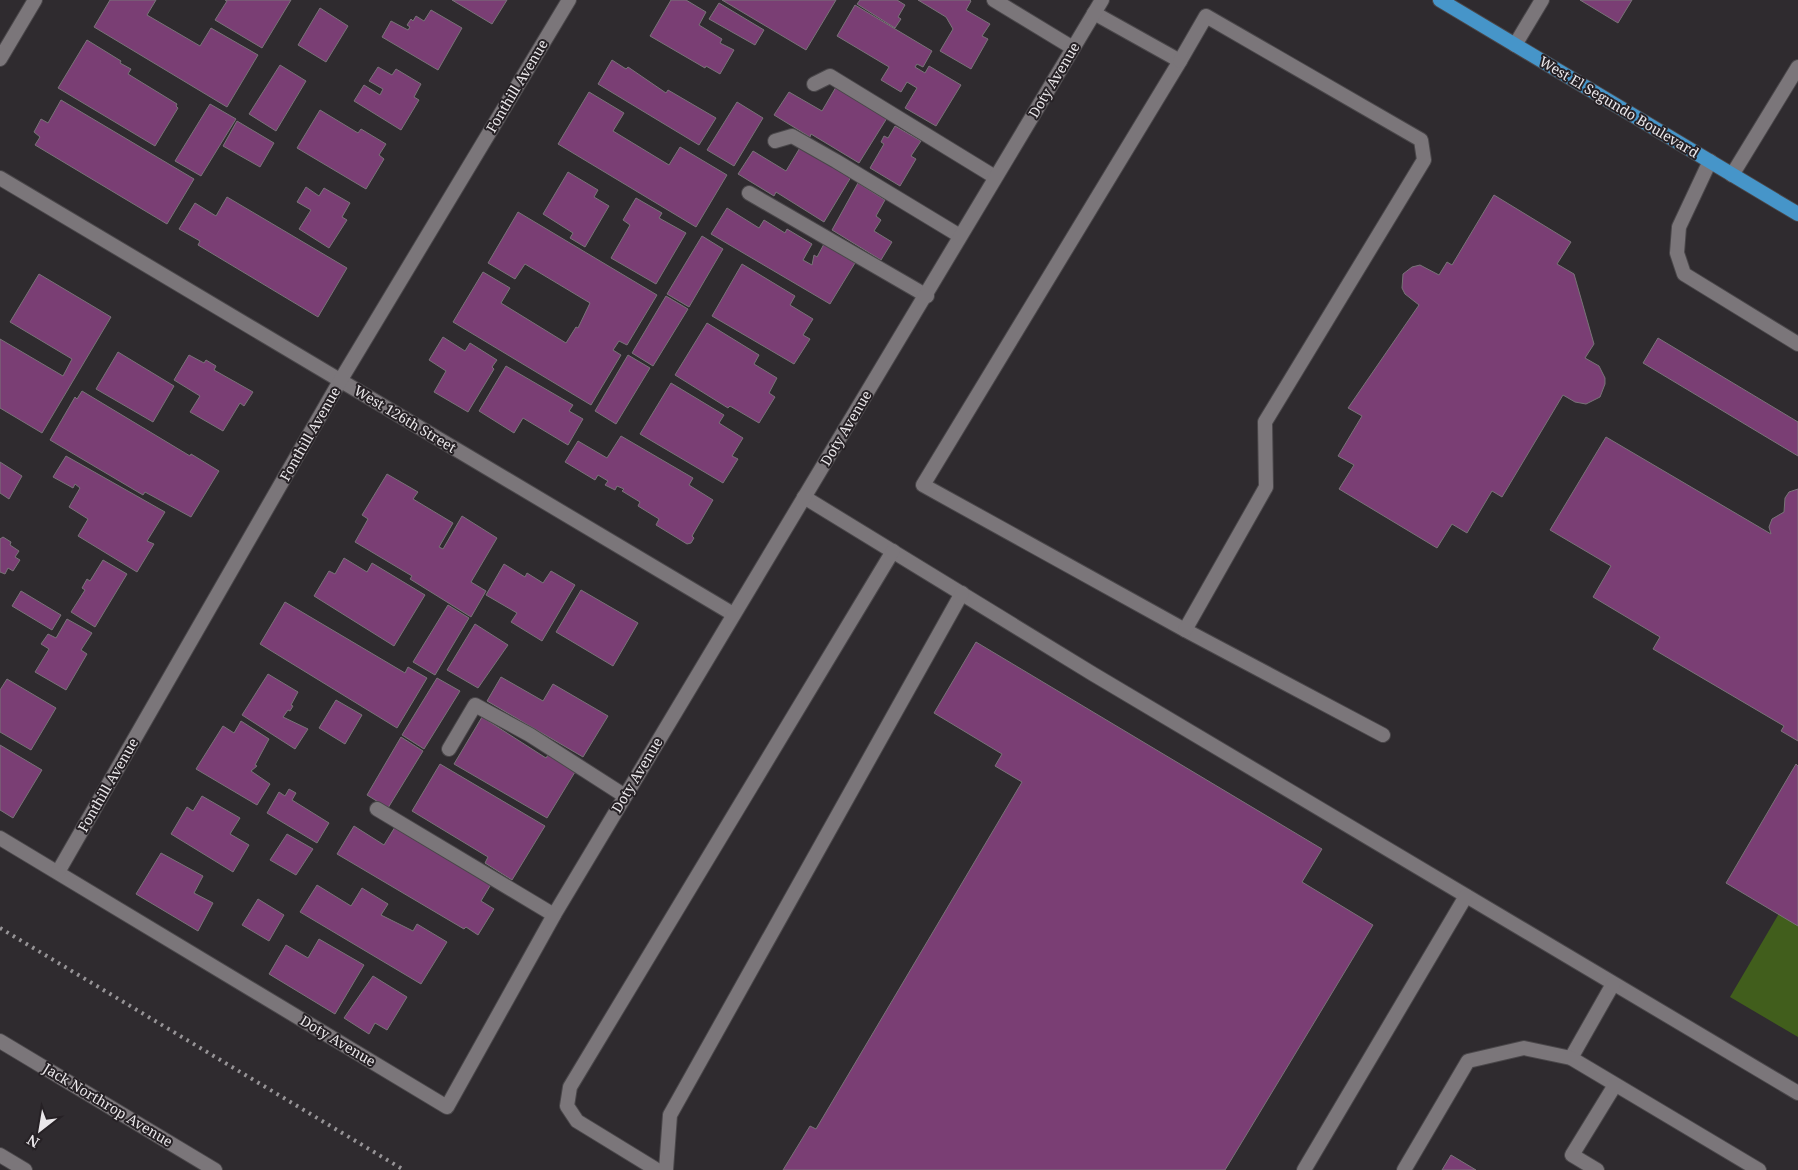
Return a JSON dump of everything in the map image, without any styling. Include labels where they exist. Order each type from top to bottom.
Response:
[{"type":"main road","name":"West El Segundo Boulevard","points":[[1442,0],[1798,214]]},
{"type":"street","points":[[0,59],[35,0]]},
{"type":"street","name":"Fonthill Avenue","points":[[58,872],[340,381],[569,0]]},
{"type":"street","points":[[994,0],[1073,48]]},
{"type":"street","name":"Doty Avenue","points":[[0,838],[447,1107],[554,915],[733,614],[927,296],[960,236],[1102,0]]},
{"type":"street","points":[[1515,45],[1542,0]]},
{"type":"street","points":[[1094,12],[1180,61]]},
{"type":"street","points":[[1184,630],[1266,487],[1265,422],[1424,160],[1421,140],[1206,16],[923,485],[1184,630],[1382,735]]},
{"type":"street","points":[[1732,175],[1798,67]]},
{"type":"street","points":[[814,84],[830,76],[995,177]]},
{"type":"street","points":[[775,141],[792,136],[960,236]]},
{"type":"street","points":[[1710,161],[1679,227],[1677,253],[1684,274],[1798,344]]},
{"type":"street","name":"West 126th Street","points":[[0,178],[733,614]]},
{"type":"street","points":[[749,193],[927,296]]},
{"type":"street","points":[[804,497],[1466,896],[1798,1093]]},
{"type":"street","points":[[657,1170],[576,1121],[567,1106],[570,1087],[893,551]]},
{"type":"street","points":[[666,1170],[670,1115],[962,593]]},
{"type":"street","points":[[449,749],[475,705],[530,735],[625,796]]},
{"type":"street","points":[[377,809],[554,915]]},
{"type":"street","points":[[1304,1170],[1466,896]]},
{"type":"street","points":[[1571,1058],[1614,984]]},
{"type":"street","name":"Jack Northrop Avenue","points":[[0,1041],[215,1170]]},
{"type":"street","points":[[1404,1170],[1468,1061],[1524,1048],[1571,1058],[1759,1170]]},
{"type":"street","points":[[1597,1170],[1572,1155],[1615,1085]]},
{"type":"street","points":[[0,1155],[25,1170]]},
{"type":"green space","points":[[1798,881],[1798,1037],[1730,997]]},
{"type":"building","points":[[110,0],[156,0],[147,15],[200,46],[211,28],[258,55],[227,107],[94,27]]},
{"type":"building","points":[[225,0],[291,0],[262,48],[215,20],[227,1]]},
{"type":"building","points":[[452,0],[507,0],[492,24]]},
{"type":"building","points":[[671,0],[686,0],[706,12],[699,25],[722,39],[720,43],[734,50],[720,74],[706,66],[705,68],[650,36]]},
{"type":"building","points":[[722,0],[836,0],[806,50]]},
{"type":"building","points":[[860,0],[897,0],[905,5],[898,17],[901,19],[895,28],[857,4]]},
{"type":"building","points":[[918,0],[970,0],[966,10],[990,24],[982,36],[988,39],[971,69],[940,51],[953,29],[946,17]]},
{"type":"building","points":[[1580,0],[1632,0],[1618,23]]},
{"type":"building","points":[[719,3],[764,30],[755,45],[709,19]]},
{"type":"building","points":[[855,5],[932,51],[923,67],[917,64],[915,67],[925,73],[929,66],[961,85],[936,126],[905,108],[917,88],[907,82],[901,92],[881,80],[889,67],[837,36]]},
{"type":"building","points":[[320,8],[348,26],[326,62],[298,45]]},
{"type":"building","points":[[431,10],[462,28],[438,70],[382,37],[391,21],[408,30],[410,27],[407,25],[411,19],[413,21],[416,16],[424,21]]},
{"type":"building","points":[[87,40],[131,69],[128,74],[177,104],[178,108],[155,146],[58,88]]},
{"type":"building","points":[[612,60],[626,69],[628,67],[666,93],[668,90],[716,118],[699,145],[598,84]]},
{"type":"building","points":[[280,65],[306,81],[276,131],[249,114]]},
{"type":"building","points":[[378,67],[392,75],[396,69],[421,84],[414,97],[419,100],[401,130],[354,101],[364,85],[380,95],[383,89],[369,81]]},
{"type":"building","points":[[836,87],[887,118],[859,163],[811,134],[810,137],[774,115],[789,92],[822,111]]},
{"type":"building","points":[[589,92],[624,113],[613,131],[669,165],[680,147],[727,175],[696,227],[558,144]]},
{"type":"building","points":[[61,100],[194,179],[167,224],[35,145],[40,137],[34,132],[41,119],[48,123]]},
{"type":"building","points":[[737,102],[763,118],[734,166],[707,150]]},
{"type":"building","points":[[210,104],[236,119],[201,176],[175,161]]},
{"type":"building","points":[[320,110],[358,133],[361,129],[386,144],[379,155],[384,159],[366,189],[297,148]]},
{"type":"building","points":[[237,121],[274,143],[260,167],[223,146]]},
{"type":"building","points":[[895,126],[921,141],[911,156],[916,159],[900,186],[870,168],[884,144],[881,142],[884,136],[888,138]]},
{"type":"building","points":[[801,146],[851,177],[824,222],[776,192],[774,196],[738,174],[753,151],[786,171]]},
{"type":"building","points":[[568,172],[598,190],[594,197],[609,206],[585,247],[570,238],[573,233],[543,214]]},
{"type":"building","points":[[858,183],[885,200],[876,216],[881,220],[874,231],[892,242],[881,260],[832,230]]},
{"type":"building","points":[[306,187],[319,196],[324,188],[350,203],[342,217],[347,220],[329,248],[299,229],[311,210],[297,202]]},
{"type":"building","points":[[1494,195],[1571,242],[1557,264],[1574,274],[1594,344],[1585,358],[1599,366],[1605,378],[1605,384],[1600,397],[1586,404],[1575,402],[1563,395],[1502,497],[1492,491],[1467,533],[1452,524],[1437,548],[1339,489],[1354,465],[1338,456],[1362,416],[1348,408],[1419,305],[1405,294],[1402,288],[1403,274],[1412,267],[1420,265],[1439,275],[1447,262],[1452,265]]},
{"type":"building","points":[[227,197],[347,268],[318,317],[198,245],[200,241],[179,229],[195,203],[216,216]]},
{"type":"building","points":[[636,198],[662,213],[659,218],[686,233],[656,284],[611,258],[630,225],[623,220]]},
{"type":"building","points":[[727,208],[759,228],[764,220],[785,233],[787,229],[812,244],[803,260],[812,265],[814,255],[817,257],[824,244],[855,263],[830,304],[711,234]]},
{"type":"building","points":[[518,212],[657,295],[627,345],[619,341],[613,350],[621,355],[591,405],[453,322],[483,272],[510,288],[501,303],[566,343],[576,327],[578,328],[590,303],[525,264],[515,279],[488,263]]},
{"type":"building","points":[[702,236],[723,249],[689,307],[667,294]]},
{"type":"building","points":[[742,264],[795,296],[790,305],[813,319],[803,335],[810,339],[794,364],[712,316]]},
{"type":"building","points":[[39,274],[111,317],[42,433],[0,408],[0,339],[63,376],[72,359],[10,322]]},
{"type":"building","points":[[666,296],[688,309],[653,366],[632,353]]},
{"type":"building","points":[[707,323],[759,355],[754,364],[777,378],[769,393],[775,397],[759,423],[730,406],[728,408],[675,375]]},
{"type":"building","points":[[443,337],[465,351],[470,343],[497,360],[492,367],[494,369],[468,412],[434,392],[446,371],[429,360]]},
{"type":"building","points":[[1658,338],[1798,422],[1798,456],[1643,363]]},
{"type":"building","points":[[118,352],[174,386],[153,422],[96,389]]},
{"type":"building","points":[[189,355],[204,363],[206,360],[216,366],[214,370],[253,392],[244,406],[240,403],[223,431],[190,412],[200,396],[174,380]]},
{"type":"building","points":[[628,355],[650,368],[616,424],[595,411]]},
{"type":"building","points":[[506,366],[573,405],[569,411],[583,419],[568,445],[523,418],[514,433],[479,411]]},
{"type":"building","points":[[671,383],[724,415],[719,423],[743,438],[732,456],[738,459],[723,483],[640,434]]},
{"type":"building","points":[[82,391],[190,456],[191,454],[219,471],[191,517],[145,492],[143,495],[50,440],[75,397],[77,399]]},
{"type":"building","points":[[621,436],[693,478],[689,485],[713,500],[692,536],[694,538],[691,543],[687,544],[656,525],[659,519],[638,506],[640,502],[622,491],[624,489],[617,486],[615,490],[605,485],[608,481],[598,475],[595,480],[565,462],[578,441],[607,458]]},
{"type":"building","points":[[1606,437],[1771,534],[1769,527],[1772,519],[1784,512],[1785,498],[1789,492],[1798,489],[1798,741],[1781,731],[1784,726],[1653,649],[1660,637],[1593,597],[1611,566],[1550,530]]},
{"type":"building","points":[[66,456],[165,512],[147,541],[154,544],[137,572],[78,536],[88,519],[69,507],[80,488],[75,484],[73,488],[53,477]]},
{"type":"building","points":[[0,462],[22,476],[9,499],[0,493]]},
{"type":"building","points":[[387,474],[418,492],[413,499],[453,523],[439,547],[443,549],[462,516],[497,538],[471,582],[486,591],[471,617],[410,579],[412,576],[355,542],[368,519],[362,515]]},
{"type":"building","points":[[3,537],[11,542],[10,545],[19,551],[15,557],[20,560],[13,571],[8,568],[5,574],[0,572],[0,539]]},
{"type":"building","points":[[344,558],[367,572],[372,563],[425,595],[394,646],[314,596],[329,571],[335,574]]},
{"type":"building","points":[[103,560],[127,574],[95,627],[71,612],[85,590],[82,588],[87,579],[90,581]]},
{"type":"building","points":[[504,564],[525,577],[527,573],[543,583],[551,571],[575,585],[542,641],[511,622],[517,613],[486,595]]},
{"type":"building","points":[[581,590],[638,623],[613,666],[556,632]]},
{"type":"building","points":[[21,591],[61,615],[52,630],[12,606]]},
{"type":"building","points":[[285,602],[405,673],[408,667],[427,678],[397,728],[260,644]]},
{"type":"building","points":[[448,605],[469,618],[435,675],[413,662]]},
{"type":"building","points":[[67,619],[92,633],[81,650],[87,654],[66,690],[35,672],[49,649],[41,644],[48,634],[56,638]]},
{"type":"building","points":[[475,624],[508,645],[478,688],[447,670]]},
{"type":"building","points":[[976,642],[1322,849],[1302,882],[1373,925],[1225,1170],[783,1170],[810,1126],[816,1129],[1022,782],[995,766],[1002,754],[934,713]]},
{"type":"building","points":[[268,674],[298,692],[290,711],[288,710],[283,717],[308,729],[295,749],[242,715]]},
{"type":"building","points":[[501,677],[543,701],[553,684],[608,716],[583,757],[487,701]]},
{"type":"building","points":[[437,678],[460,691],[424,749],[402,735]]},
{"type":"building","points":[[7,679],[56,708],[31,750],[0,732],[0,690]]},
{"type":"building","points":[[336,700],[362,715],[345,744],[319,728]]},
{"type":"building","points":[[482,717],[546,758],[548,755],[575,772],[547,818],[454,764]]},
{"type":"building","points":[[241,721],[269,739],[255,765],[257,766],[251,771],[270,784],[257,805],[196,769],[223,726],[234,733]]},
{"type":"building","points":[[401,737],[423,751],[388,808],[367,795]]},
{"type":"building","points":[[0,745],[42,770],[13,818],[0,810]]},
{"type":"building","points":[[440,764],[545,826],[512,880],[485,863],[488,857],[412,811]]},
{"type":"building","points":[[1796,764],[1798,766],[1798,926],[1726,883]]},
{"type":"building","points":[[289,789],[296,793],[292,800],[329,823],[317,843],[267,813],[279,792],[285,796]]},
{"type":"building","points":[[202,796],[240,818],[230,834],[249,845],[233,872],[171,834],[187,807],[193,811]]},
{"type":"building","points":[[354,826],[384,845],[395,827],[493,881],[481,901],[494,909],[478,935],[466,927],[464,929],[337,854]]},
{"type":"building","points":[[287,834],[313,849],[296,875],[270,860]]},
{"type":"building","points":[[161,853],[203,876],[194,893],[213,903],[198,931],[136,894]]},
{"type":"building","points":[[317,885],[351,906],[362,888],[388,904],[381,915],[413,931],[417,924],[447,942],[421,984],[300,912]]},
{"type":"building","points":[[258,899],[284,915],[269,941],[242,925]]},
{"type":"building","points":[[319,939],[364,965],[335,1014],[269,974],[286,945],[308,958]]},
{"type":"building","points":[[373,976],[407,997],[387,1030],[375,1023],[369,1034],[344,1018]]},
{"type":"building","points":[[1451,1155],[1476,1170],[1442,1170]]},
{"type":"railway","points":[[0,928],[404,1170]]}]
